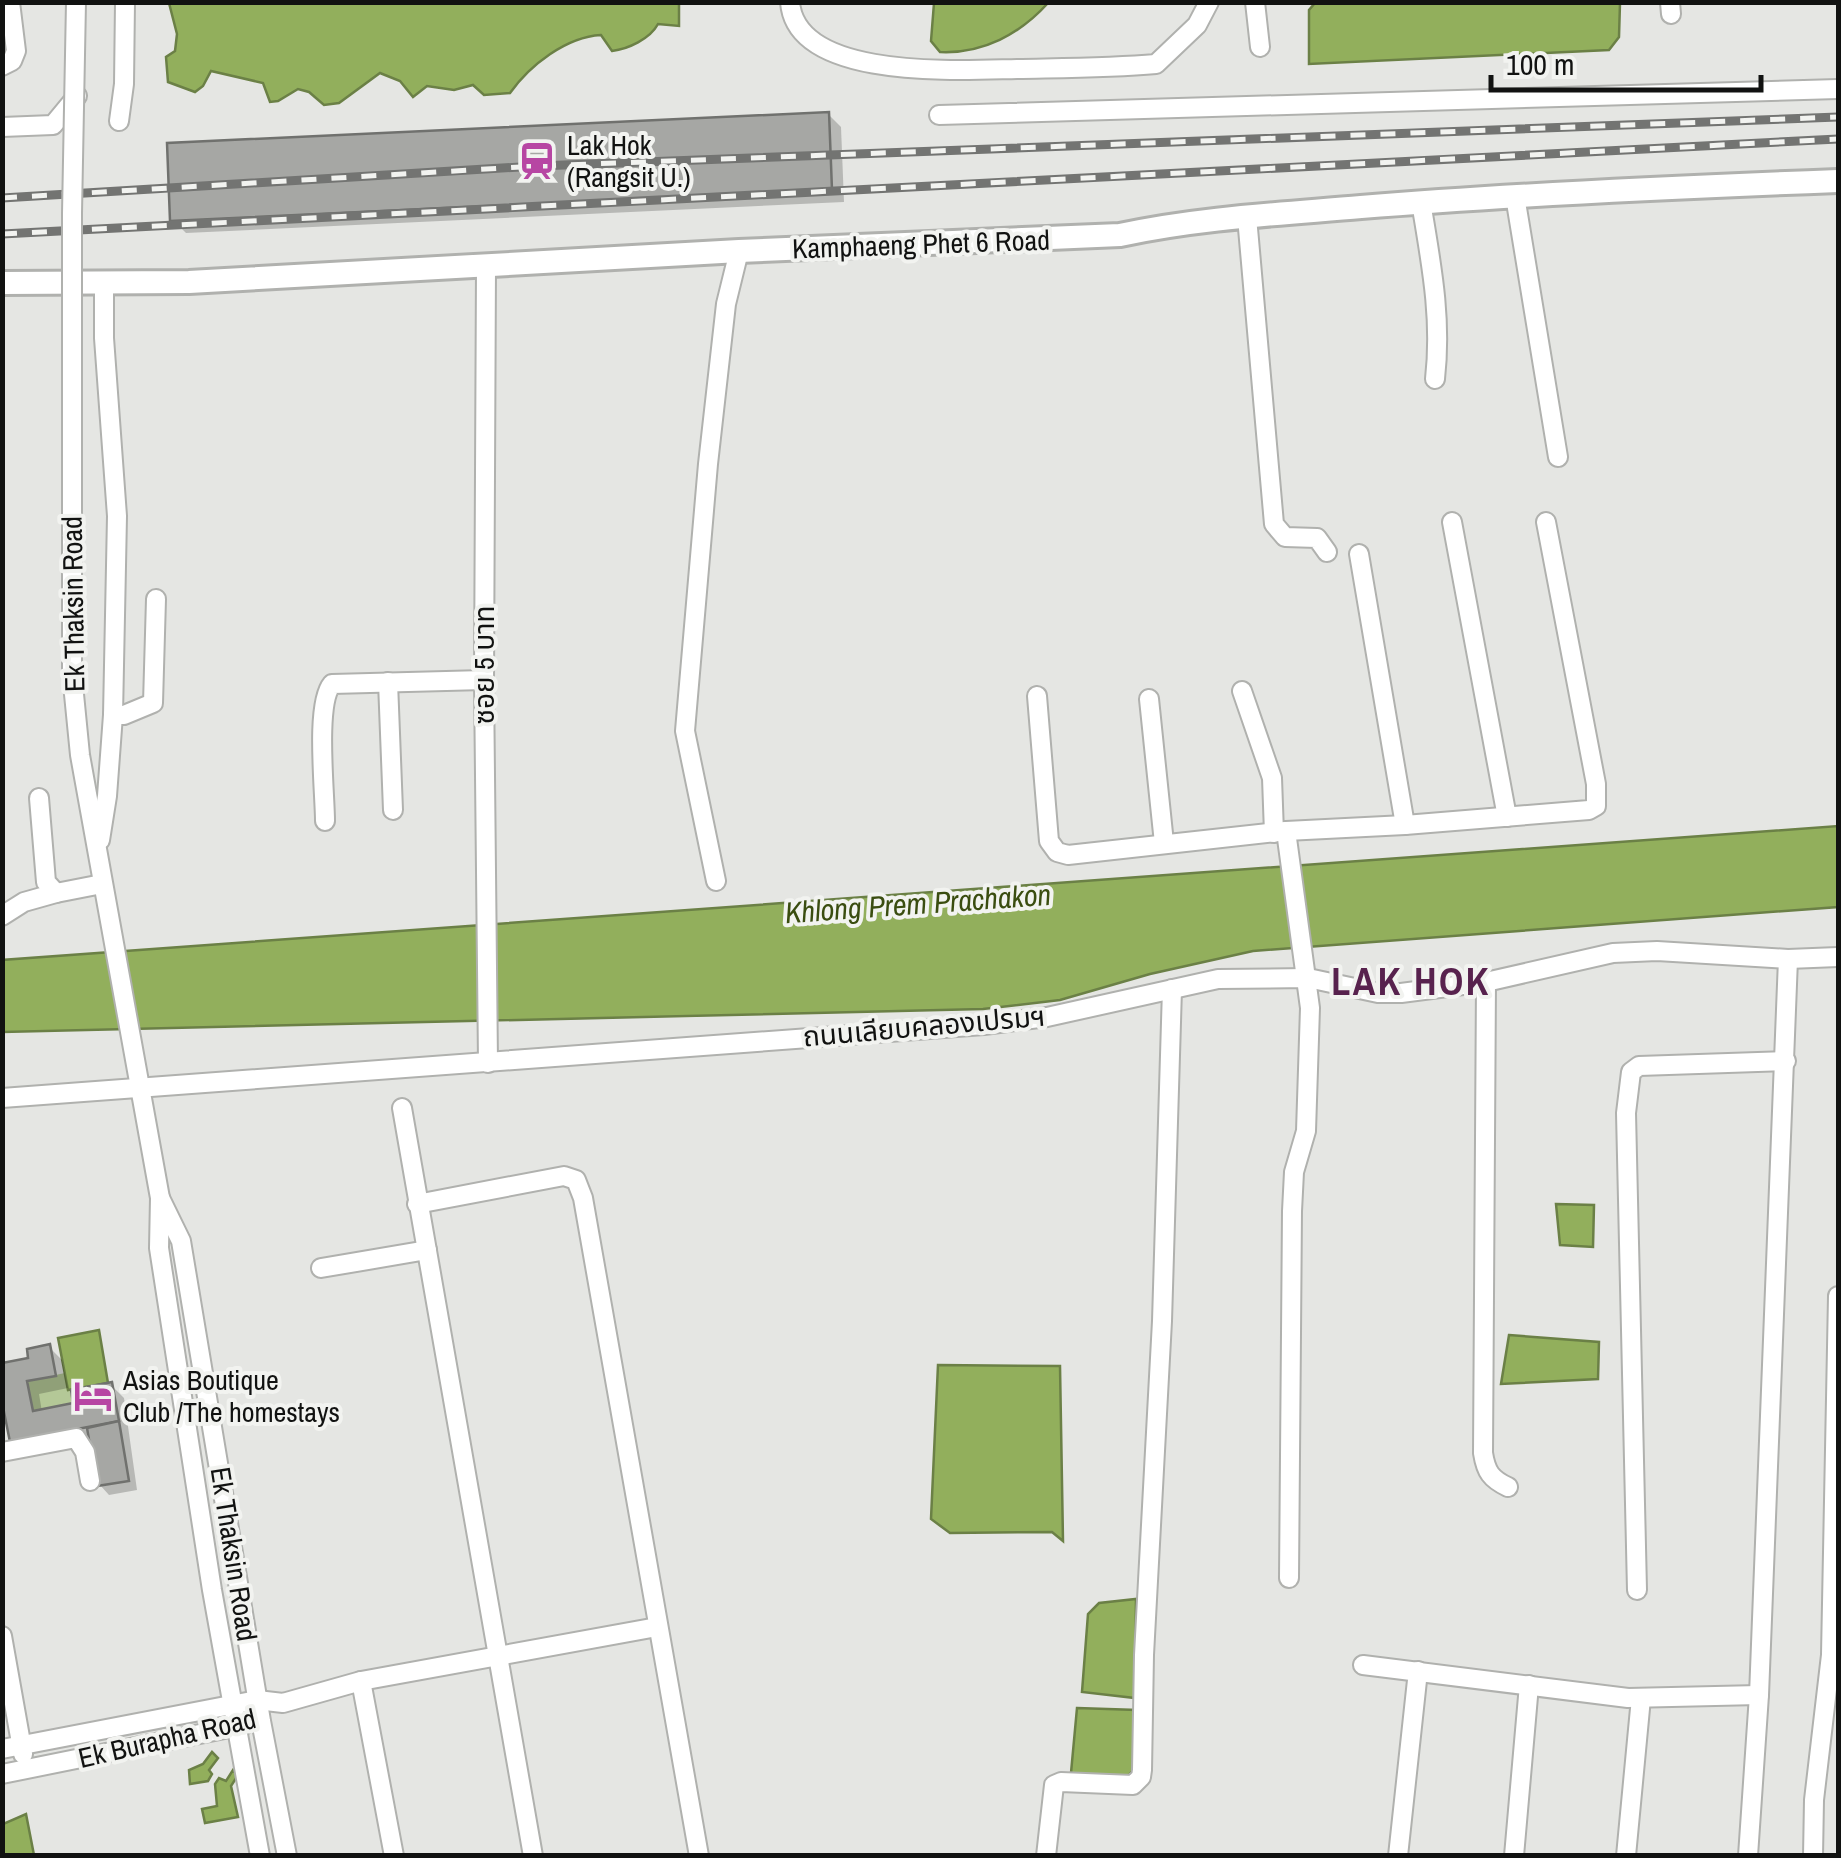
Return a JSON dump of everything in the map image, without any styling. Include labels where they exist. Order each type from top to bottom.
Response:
[{"type":"main road","name":"Kamphaeng Phet 6 Road","points":[[2,283],[189,282],[739,251],[1120,235],[1247,217],[1420,202],[1838,182]]},
{"type":"street","points":[[2,66],[12,60],[16,50],[10,2]]},
{"type":"street","name":"Ek Thaksin Road","points":[[76,2],[72,674],[80,755],[142,1086],[160,1198],[159,1248],[260,1856]]},
{"type":"street","points":[[119,120],[124,84],[125,2]]},
{"type":"street","points":[[790,2],[791,16],[800,32],[822,46],[876,65],[917,71],[1156,64],[1197,25],[1209,2]]},
{"type":"street","points":[[1254,2],[1260,47]]},
{"type":"street","points":[[938,115],[1838,89]]},
{"type":"street","points":[[2,128],[53,125],[78,96]]},
{"type":"street","points":[[1515,196],[1558,457]]},
{"type":"street","points":[[1420,202],[1438,302],[1436,379]]},
{"type":"street","points":[[1247,217],[1274,524],[1285,537],[1317,538],[1326,552]]},
{"type":"street","points":[[716,881],[686,731],[724,322],[739,251]]},
{"type":"street","name":"ซอย 5 บาท","points":[[486,268],[484,680],[488,1062]]},
{"type":"street","points":[[97,855],[107,796],[113,715],[117,516],[104,338],[104,282]]},
{"type":"street","points":[[1452,522],[1507,817]]},
{"type":"street","points":[[1037,696],[1049,841],[1057,852],[1068,855],[1164,843],[1589,810],[1598,799],[1546,522]]},
{"type":"street","points":[[1359,554],[1406,825]]},
{"type":"street","points":[[113,715],[124,716],[153,704],[156,599]]},
{"type":"street","points":[[326,821],[324,711],[327,690],[332,684],[484,680]]},
{"type":"street","points":[[388,682],[393,810]]},
{"type":"street","points":[[1242,691],[1272,778],[1310,1008],[1306,1131],[1294,1172],[1292,1211],[1288,1578]]},
{"type":"street","points":[[1150,699],[1164,843]]},
{"type":"street","points":[[38,798],[46,882],[56,893]]},
{"type":"street","points":[[2,916],[24,902],[102,884]]},
{"type":"street","name":"ถนนเลียบคลองเปรมฯ","points":[[2,1098],[984,1025],[1047,1017],[1218,979],[1308,978],[1378,993],[1434,991],[1613,954],[1657,951],[1788,959],[1838,956]]},
{"type":"street","points":[[1748,1856],[1759,1695],[1788,959]]},
{"type":"street","points":[[1486,982],[1483,1453],[1493,1480],[1508,1487]]},
{"type":"street","points":[[1046,1856],[1054,1785],[1133,1785],[1142,1770],[1172,989]]},
{"type":"street","points":[[1637,1590],[1626,1113],[1630,1072],[1640,1066],[1786,1061]]},
{"type":"street","points":[[402,1108],[533,1856]]},
{"type":"street","points":[[418,1204],[564,1176],[576,1180],[583,1198],[699,1856]]},
{"type":"street","name":"Ek Thaksin Road","points":[[160,1198],[181,1242],[257,1700],[287,1856]]},
{"type":"street","points":[[321,1268],[427,1250]]},
{"type":"street","points":[[1813,1856],[1814,1800],[1834,1655],[1838,1296]]},
{"type":"street","points":[[2,1452],[76,1438],[85,1452],[90,1481]]},
{"type":"street","points":[[282,1702],[361,1681],[656,1627]]},
{"type":"street","points":[[2,1636],[12,1747],[26,1769]]},
{"type":"street","points":[[1363,1665],[1641,1698],[1759,1695]]},
{"type":"street","points":[[1398,1856],[1418,1672]]},
{"type":"street","points":[[361,1681],[394,1856]]},
{"type":"street","points":[[1514,1856],[1529,1685]]},
{"type":"street","points":[[1626,1856],[1641,1698]]},
{"type":"street","name":"Ek Burapha Road","points":[[12,1747],[257,1700],[282,1702]]},
{"type":"street","name":"Ek Burapha Road","points":[[2,1774],[261,1720],[282,1702]]},
{"type":"shaded area","points":[[65,1373],[73,1403],[33,1411],[27,1381]]},
{"type":"water","points":[[679,2],[679,26],[658,24],[638,42],[612,51],[601,35],[575,41],[538,63],[510,93],[484,95],[473,85],[454,90],[427,86],[413,97],[400,81],[380,73],[339,103],[324,105],[309,92],[298,89],[270,102],[263,83],[211,71],[195,92],[168,82],[166,57],[175,51],[177,34],[169,3]]},
{"type":"water","points":[[934,2],[1048,3],[1000,40],[971,50],[940,52],[931,41]]},
{"type":"water","points":[[1315,3],[1620,3],[1619,37],[1609,50],[1309,64],[1309,10]]},
{"type":"water","name":"Khlong Prem Prachakon","points":[[1838,826],[1838,907],[1253,951],[1150,974],[1060,1000],[983,1009],[3,1032],[2,960]]},
{"type":"water","points":[[1556,1204],[1594,1205],[1593,1247],[1560,1245]]},
{"type":"water","points":[[99,1330],[108,1383],[68,1390],[58,1338]]},
{"type":"water","points":[[1509,1335],[1599,1342],[1598,1379],[1501,1384]]},
{"type":"water","points":[[938,1365],[1060,1366],[1063,1541],[1052,1532],[950,1533],[931,1519]]},
{"type":"water","points":[[1136,1599],[1135,1698],[1082,1692],[1088,1614],[1099,1603]]},
{"type":"water","points":[[1077,1708],[1137,1710],[1136,1766],[1126,1779],[1071,1773]]},
{"type":"water","points":[[212,1752],[218,1758],[209,1770],[212,1774],[208,1781],[190,1784],[189,1770],[203,1764]]},
{"type":"water","points":[[233,1770],[238,1775],[231,1786],[238,1817],[205,1823],[202,1809],[217,1806],[215,1784],[219,1778],[226,1781]]},
{"type":"water","points":[[26,1814],[34,1855],[3,1855],[3,1824]]},
{"type":"building","name":"Lak Hok (Rangsit U.)","points":[[829,112],[832,190],[170,221],[167,143]]},
{"type":"building","name":"Asias Boutique Club /The homestays","points":[[50,1344],[56,1376],[27,1381],[33,1411],[73,1403],[71,1390],[112,1382],[119,1421],[10,1442],[2,1402],[2,1363],[28,1358],[27,1349]]},
{"type":"building","points":[[119,1421],[129,1481],[97,1486],[87,1428]]},
{"type":"railway","points":[[2,198],[537,166],[1838,117]]},
{"type":"railway","points":[[2,234],[1838,139]]},
{"type":"place","name":"Lak Hok (Rangsit U.)","points":[[537,161]]},
{"type":"place","name":"Asias Boutique Club /The homestays","points":[[93,1396]]},
{"type":"district","name":"LAK HOK","points":[[1411,982]]}]
